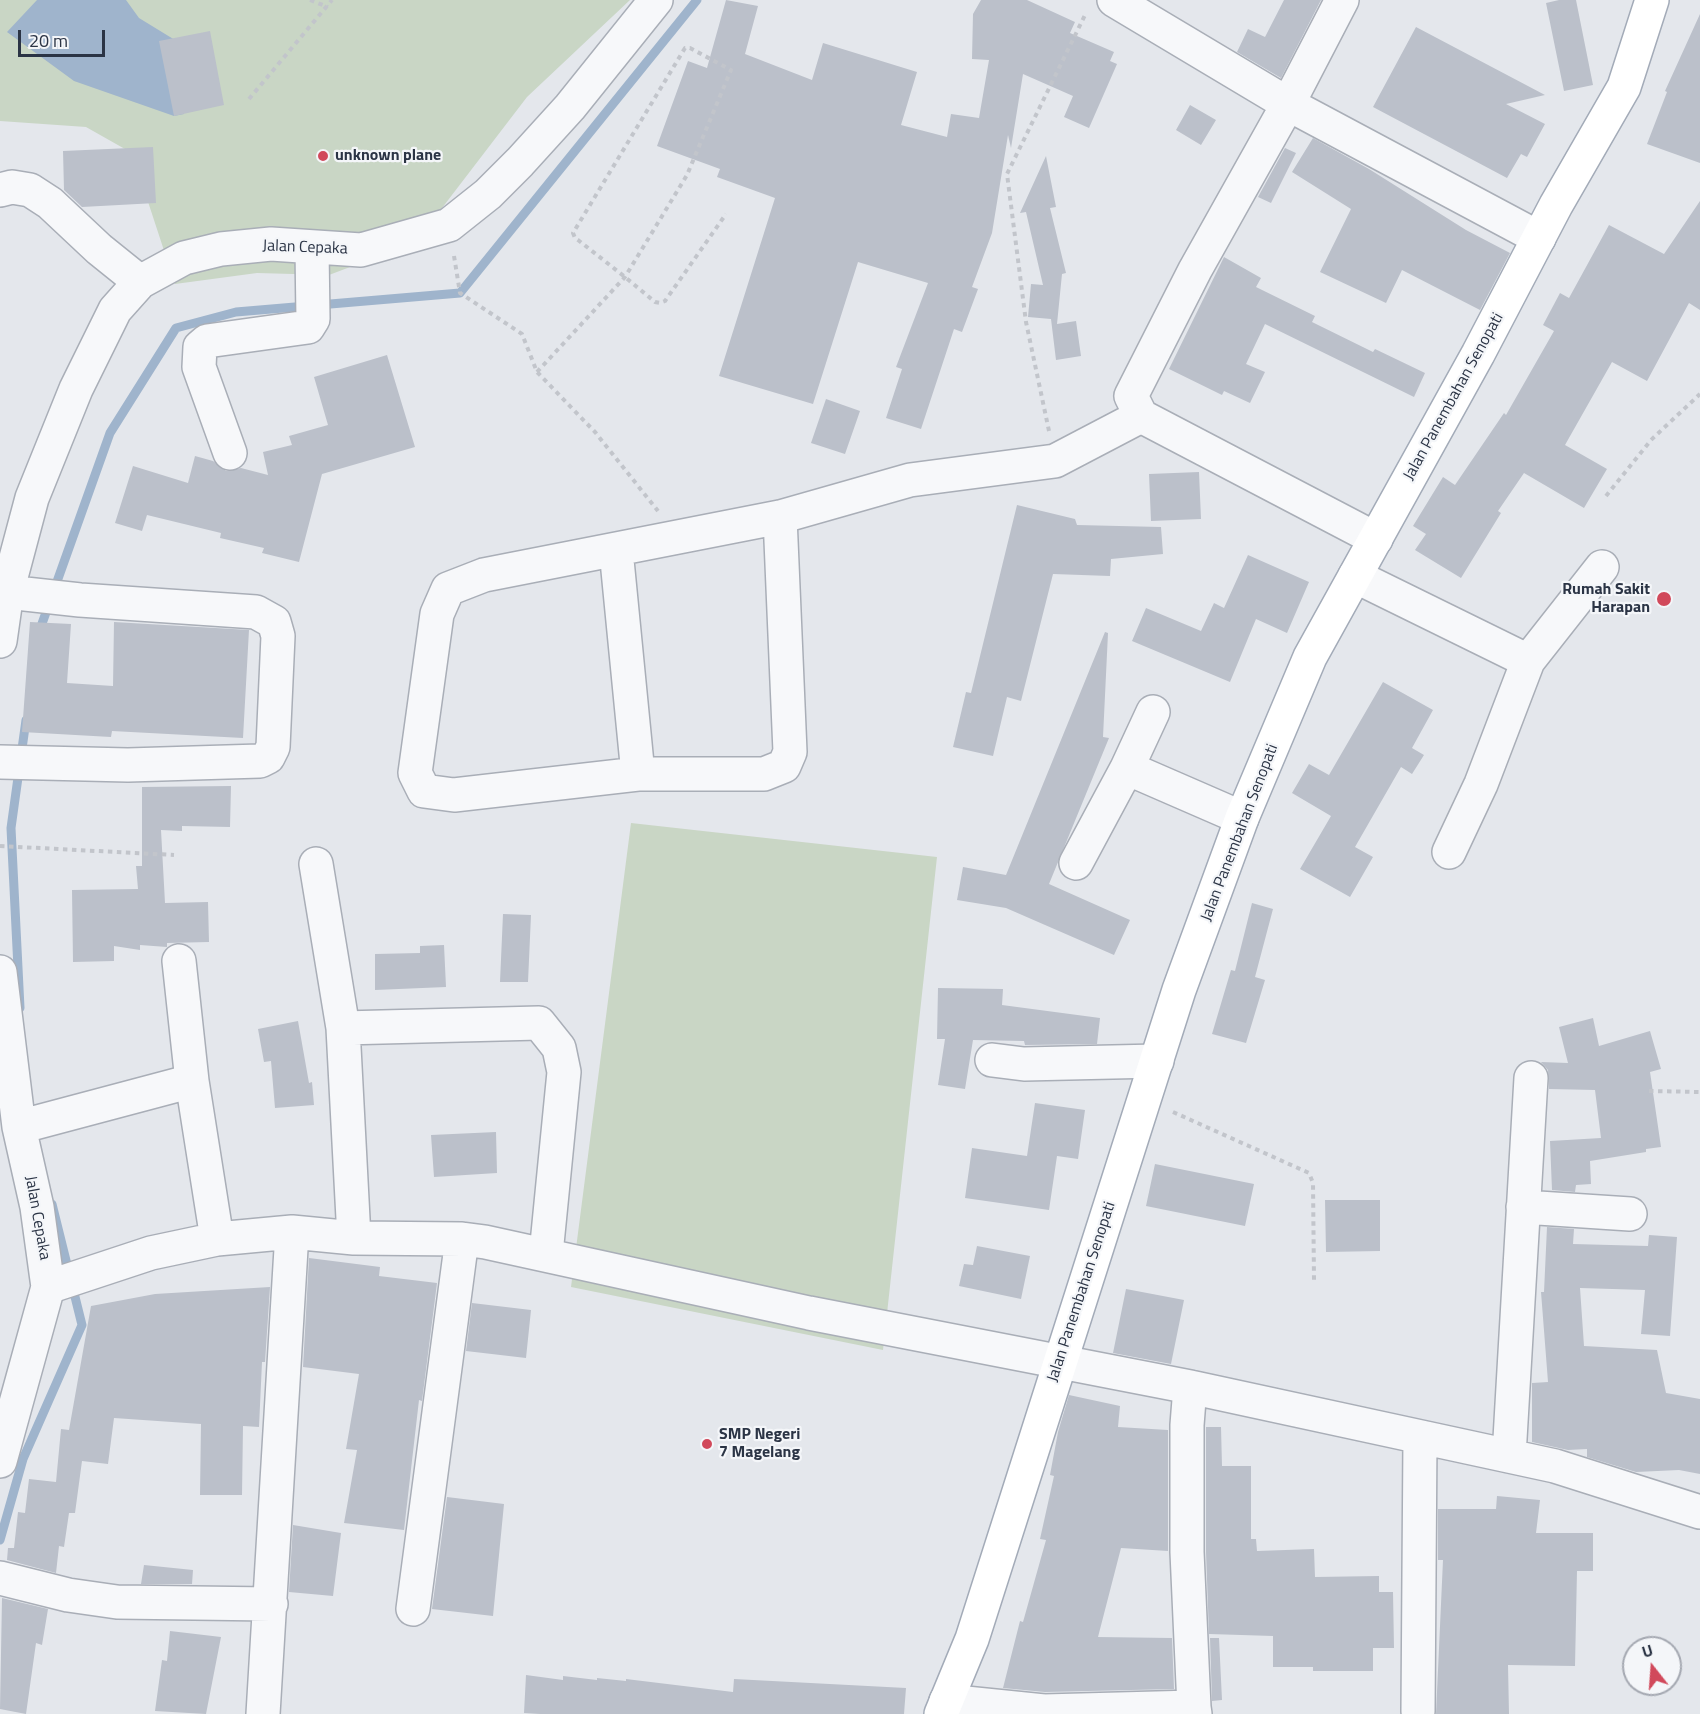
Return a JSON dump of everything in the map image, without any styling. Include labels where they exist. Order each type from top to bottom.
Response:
[{"type":"main road","name":"Jalan Panembahan Senopati","points":[[943,1707],[972,1639],[1179,990],[1242,818],[1310,657],[1624,87],[1652,0]]},
{"type":"street","name":"Jalan Cepaka","points":[[0,642],[7,592],[32,498],[76,389],[115,310],[140,282],[184,258],[221,249],[270,244],[312,249],[361,250],[449,225],[488,194],[520,162],[570,107],[656,0]]},
{"type":"street","points":[[1342,0],[1288,104],[1195,270],[1131,396],[1133,405],[1141,416],[1376,539]]},
{"type":"street","points":[[1101,5],[1539,238]]},
{"type":"street","points":[[0,190],[12,187],[30,190],[50,203],[99,249],[140,282]]},
{"type":"street","points":[[230,453],[199,368],[200,347],[207,341],[308,327],[313,319],[312,249]]},
{"type":"street","points":[[780,517],[790,752],[784,766],[764,774],[638,774],[454,795],[424,791],[415,773],[437,614],[448,590],[484,575],[780,517],[910,480],[1055,461],[1141,416]]},
{"type":"street","points":[[616,550],[638,774]]},
{"type":"street","points":[[1449,852],[1481,784],[1528,661],[1602,567]]},
{"type":"street","points":[[1355,576],[1528,661]]},
{"type":"street","points":[[0,762],[128,765],[260,761],[268,757],[273,747],[278,636],[274,622],[256,612],[80,600],[7,592]]},
{"type":"street","points":[[1076,863],[1128,768],[1153,712]]},
{"type":"street","points":[[1128,768],[1242,818]]},
{"type":"street","points":[[316,864],[343,1028],[354,1238]]},
{"type":"street","points":[[179,960],[192,1081],[217,1239]]},
{"type":"street","name":"Jalan Cepaka","points":[[0,972],[19,1126],[37,1207],[48,1287],[0,1461]]},
{"type":"street","points":[[343,1028],[539,1023],[559,1048],[564,1072],[546,1254]]},
{"type":"street","points":[[992,1060],[1024,1064],[1157,1061]]},
{"type":"street","points":[[1509,1456],[1531,1078]]},
{"type":"street","points":[[19,1126],[192,1081]]},
{"type":"street","points":[[1523,1207],[1630,1214]]},
{"type":"street","points":[[263,1714],[292,1232]]},
{"type":"street","points":[[48,1287],[151,1253],[217,1239],[292,1232],[354,1238],[462,1239],[546,1254],[808,1313],[1190,1387],[1555,1466],[1700,1512]]},
{"type":"street","points":[[413,1609],[462,1239]]},
{"type":"street","points":[[943,1707],[1045,1712],[1195,1711],[1187,1552],[1187,1425],[1190,1387]]},
{"type":"street","points":[[1418,1712],[1420,1438]]},
{"type":"street","points":[[0,1578],[68,1594],[117,1602],[271,1604]]},
{"type":"path","points":[[310,0],[328,7]]},
{"type":"path","points":[[249,99],[332,0]]},
{"type":"path","points":[[1055,461],[1026,322],[1007,174],[1101,5]]},
{"type":"path","points":[[537,372],[625,277],[687,175],[731,70],[690,48],[681,51],[574,228],[575,238],[625,277],[655,302],[665,301],[726,214]]},
{"type":"path","points":[[449,225],[460,294],[522,334],[537,372],[594,432],[678,536]]},
{"type":"path","points":[[1606,496],[1651,440],[1700,394]]},
{"type":"path","points":[[0,846],[174,855]]},
{"type":"path","points":[[1649,1091],[1700,1092]]},
{"type":"path","points":[[1144,1100],[1309,1173],[1313,1183],[1314,1280]]},
{"type":"green space","points":[[0,0],[630,0],[527,97],[416,242],[329,275],[257,273],[175,284],[132,153],[86,127],[0,121]]},
{"type":"green space","points":[[631,823],[937,857],[883,1350],[571,1287]]},
{"type":"water","points":[[37,0],[126,0],[139,18],[188,48],[184,114],[174,116],[74,81],[7,32]]},
{"type":"building","points":[[726,0],[758,6],[745,54],[812,80],[823,43],[917,72],[901,125],[947,137],[951,114],[979,118],[989,60],[972,59],[973,14],[981,0],[1027,0],[1075,22],[1070,33],[1114,52],[1110,61],[1117,64],[1089,128],[1064,117],[1073,96],[1023,74],[1011,148],[1008,135],[992,233],[972,287],[978,289],[962,332],[954,329],[921,429],[886,418],[902,369],[896,367],[928,283],[858,262],[813,404],[719,376],[775,198],[717,177],[720,169],[657,146],[688,61],[707,68]]},
{"type":"building","points":[[1284,0],[1321,0],[1281,78],[1237,52],[1248,29],[1265,37]]},
{"type":"building","points":[[1576,0],[1593,85],[1564,91],[1546,3]]},
{"type":"building","points":[[1700,14],[1700,163],[1647,144],[1667,92],[1665,91]]},
{"type":"building","points":[[1416,27],[1545,95],[1506,104],[1545,124],[1527,157],[1521,154],[1507,178],[1373,107]]},
{"type":"building","points":[[210,31],[224,105],[174,116],[159,41]]},
{"type":"building","points":[[1190,105],[1216,120],[1201,145],[1176,130]]},
{"type":"building","points":[[1313,138],[1369,169],[1466,230],[1510,253],[1480,310],[1402,270],[1386,303],[1320,272],[1351,209],[1292,172]]},
{"type":"building","points":[[153,147],[156,203],[82,207],[64,190],[63,151]]},
{"type":"building","points":[[1285,148],[1296,153],[1271,203],[1258,197]]},
{"type":"building","points":[[1046,156],[1056,207],[1050,208],[1066,273],[1062,274],[1057,324],[1076,321],[1081,356],[1056,360],[1051,319],[1028,317],[1031,284],[1043,285],[1026,212],[1020,213]]},
{"type":"building","points":[[1700,201],[1700,310],[1689,303],[1647,381],[1612,362],[1565,445],[1607,469],[1584,508],[1524,473],[1498,511],[1501,513],[1461,578],[1415,550],[1426,534],[1413,526],[1443,477],[1455,485],[1504,413],[1506,415],[1554,331],[1543,325],[1560,293],[1569,298],[1609,225],[1664,254]]},
{"type":"building","points":[[1224,257],[1261,278],[1256,287],[1315,316],[1312,322],[1373,352],[1375,349],[1425,373],[1414,397],[1265,324],[1246,364],[1265,372],[1250,403],[1224,391],[1222,395],[1169,369]]},
{"type":"building","points":[[387,355],[415,447],[322,474],[299,562],[262,553],[264,548],[220,538],[221,533],[147,515],[142,531],[115,523],[133,466],[188,483],[195,456],[213,461],[226,471],[241,468],[268,475],[263,452],[292,445],[289,436],[328,425],[314,377]]},
{"type":"building","points":[[826,399],[860,411],[845,454],[811,443]]},
{"type":"building","points":[[1199,472],[1201,519],[1151,521],[1149,474]]},
{"type":"building","points":[[1017,505],[1075,519],[1077,525],[1161,527],[1163,554],[1111,559],[1110,576],[1053,574],[1021,701],[1007,697],[993,756],[953,747],[966,692],[971,693]]},
{"type":"building","points":[[1248,555],[1309,582],[1287,633],[1256,619],[1230,682],[1132,641],[1146,608],[1201,631],[1214,603],[1224,608]]},
{"type":"building","points":[[30,622],[71,624],[67,683],[113,686],[114,622],[249,630],[243,738],[112,731],[111,737],[22,732]]},
{"type":"building","points":[[1105,632],[1108,633],[1103,737],[1109,738],[1049,884],[1130,920],[1114,955],[1006,908],[957,900],[963,867],[1006,875]]},
{"type":"building","points":[[1383,682],[1433,710],[1412,748],[1424,755],[1412,774],[1401,767],[1355,847],[1373,857],[1350,897],[1300,869],[1331,816],[1292,793],[1309,764],[1329,775]]},
{"type":"building","points":[[231,786],[230,827],[182,826],[182,831],[161,830],[165,903],[208,902],[209,942],[167,943],[167,947],[140,945],[140,950],[114,946],[114,961],[73,962],[72,890],[138,889],[136,866],[142,866],[142,787]]},
{"type":"building","points":[[1252,903],[1273,909],[1255,977],[1265,980],[1246,1043],[1212,1034],[1231,970],[1235,971]]},
{"type":"building","points":[[503,914],[531,915],[528,982],[500,982]]},
{"type":"building","points":[[444,945],[446,987],[375,990],[375,954],[420,953],[420,946]]},
{"type":"building","points":[[938,988],[1003,989],[1002,1005],[1100,1018],[1097,1044],[1025,1045],[1024,1041],[973,1040],[965,1089],[938,1085],[945,1039],[937,1039]]},
{"type":"building","points":[[1593,1018],[1599,1046],[1650,1031],[1661,1069],[1650,1072],[1661,1147],[1646,1149],[1646,1152],[1590,1161],[1591,1184],[1576,1185],[1575,1192],[1552,1190],[1550,1141],[1601,1138],[1595,1090],[1549,1089],[1548,1070],[1541,1062],[1568,1063],[1559,1027]]},
{"type":"building","points":[[298,1021],[309,1083],[312,1082],[314,1105],[275,1108],[271,1061],[264,1062],[258,1029]]},
{"type":"building","points":[[1035,1103],[1085,1110],[1078,1159],[1057,1156],[1049,1210],[965,1198],[972,1148],[1027,1156]]},
{"type":"building","points":[[496,1132],[497,1173],[434,1177],[431,1135]]},
{"type":"building","points":[[1155,1164],[1254,1184],[1245,1226],[1146,1206]]},
{"type":"building","points":[[1325,1200],[1380,1200],[1380,1251],[1326,1252]]},
{"type":"building","points":[[1547,1227],[1574,1229],[1573,1244],[1648,1246],[1649,1235],[1677,1237],[1670,1336],[1641,1334],[1645,1290],[1580,1288],[1584,1346],[1657,1350],[1666,1393],[1700,1399],[1700,1474],[1679,1470],[1636,1472],[1587,1457],[1587,1449],[1568,1450],[1532,1442],[1532,1383],[1548,1382],[1541,1292],[1544,1292]]},
{"type":"building","points":[[977,1246],[1030,1256],[1021,1299],[959,1286],[964,1264],[973,1265]]},
{"type":"building","points":[[309,1258],[380,1267],[379,1276],[437,1283],[422,1401],[419,1400],[404,1530],[344,1523],[357,1450],[346,1449],[359,1374],[303,1367]]},
{"type":"building","points":[[270,1287],[265,1362],[262,1362],[259,1427],[243,1426],[242,1495],[200,1495],[201,1424],[114,1418],[108,1464],[82,1461],[75,1513],[69,1513],[64,1547],[59,1546],[56,1573],[7,1560],[8,1548],[14,1548],[18,1512],[25,1513],[29,1479],[56,1482],[61,1429],[69,1430],[91,1306],[155,1294]]},
{"type":"building","points":[[1126,1289],[1184,1300],[1171,1364],[1113,1353]]},
{"type":"building","points":[[472,1303],[531,1310],[526,1358],[466,1351]]},
{"type":"building","points":[[1069,1395],[1120,1406],[1118,1427],[1168,1430],[1168,1551],[1121,1548],[1098,1637],[1172,1638],[1174,1689],[1045,1692],[1003,1688],[1020,1621],[1023,1622],[1046,1540],[1040,1539],[1054,1476],[1050,1475],[1058,1432]]},
{"type":"building","points":[[1206,1427],[1221,1427],[1222,1466],[1251,1466],[1251,1539],[1256,1539],[1257,1551],[1314,1549],[1315,1577],[1379,1576],[1379,1592],[1393,1592],[1394,1648],[1373,1648],[1373,1671],[1313,1671],[1313,1667],[1273,1667],[1273,1636],[1209,1634],[1206,1552]]},
{"type":"building","points":[[1497,1496],[1540,1500],[1536,1533],[1593,1533],[1593,1571],[1577,1571],[1575,1666],[1508,1665],[1509,1714],[1436,1714],[1443,1560],[1438,1560],[1438,1509],[1496,1509]]},
{"type":"building","points":[[447,1497],[504,1504],[493,1616],[432,1609]]},
{"type":"building","points":[[293,1525],[341,1533],[333,1596],[289,1592]]},
{"type":"building","points":[[144,1565],[193,1570],[192,1584],[141,1584]]},
{"type":"building","points":[[2,1598],[48,1609],[42,1645],[36,1643],[26,1714],[0,1709]]},
{"type":"building","points":[[170,1631],[221,1637],[206,1714],[155,1711],[162,1660],[167,1661]]},
{"type":"building","points":[[1210,1638],[1219,1638],[1222,1700],[1212,1701]]},
{"type":"building","points":[[526,1675],[563,1680],[563,1676],[597,1680],[597,1678],[626,1681],[626,1679],[733,1692],[734,1679],[906,1688],[904,1714],[540,1714],[524,1713]]},
{"type":"waterway","points":[[39,632],[110,433],[176,328],[236,312],[460,293],[697,0]]},
{"type":"waterway","points":[[20,1008],[11,828],[26,720]]},
{"type":"waterway","points":[[0,1540],[23,1459],[82,1325],[52,1204]]},
{"type":"place","name":"unknown plane","points":[[323,156]]},
{"type":"place","name":"Rumah Sakit Harapan","points":[[1664,599]]},
{"type":"place","name":"SMP Negeri 7 Magelang","points":[[707,1444]]}]
